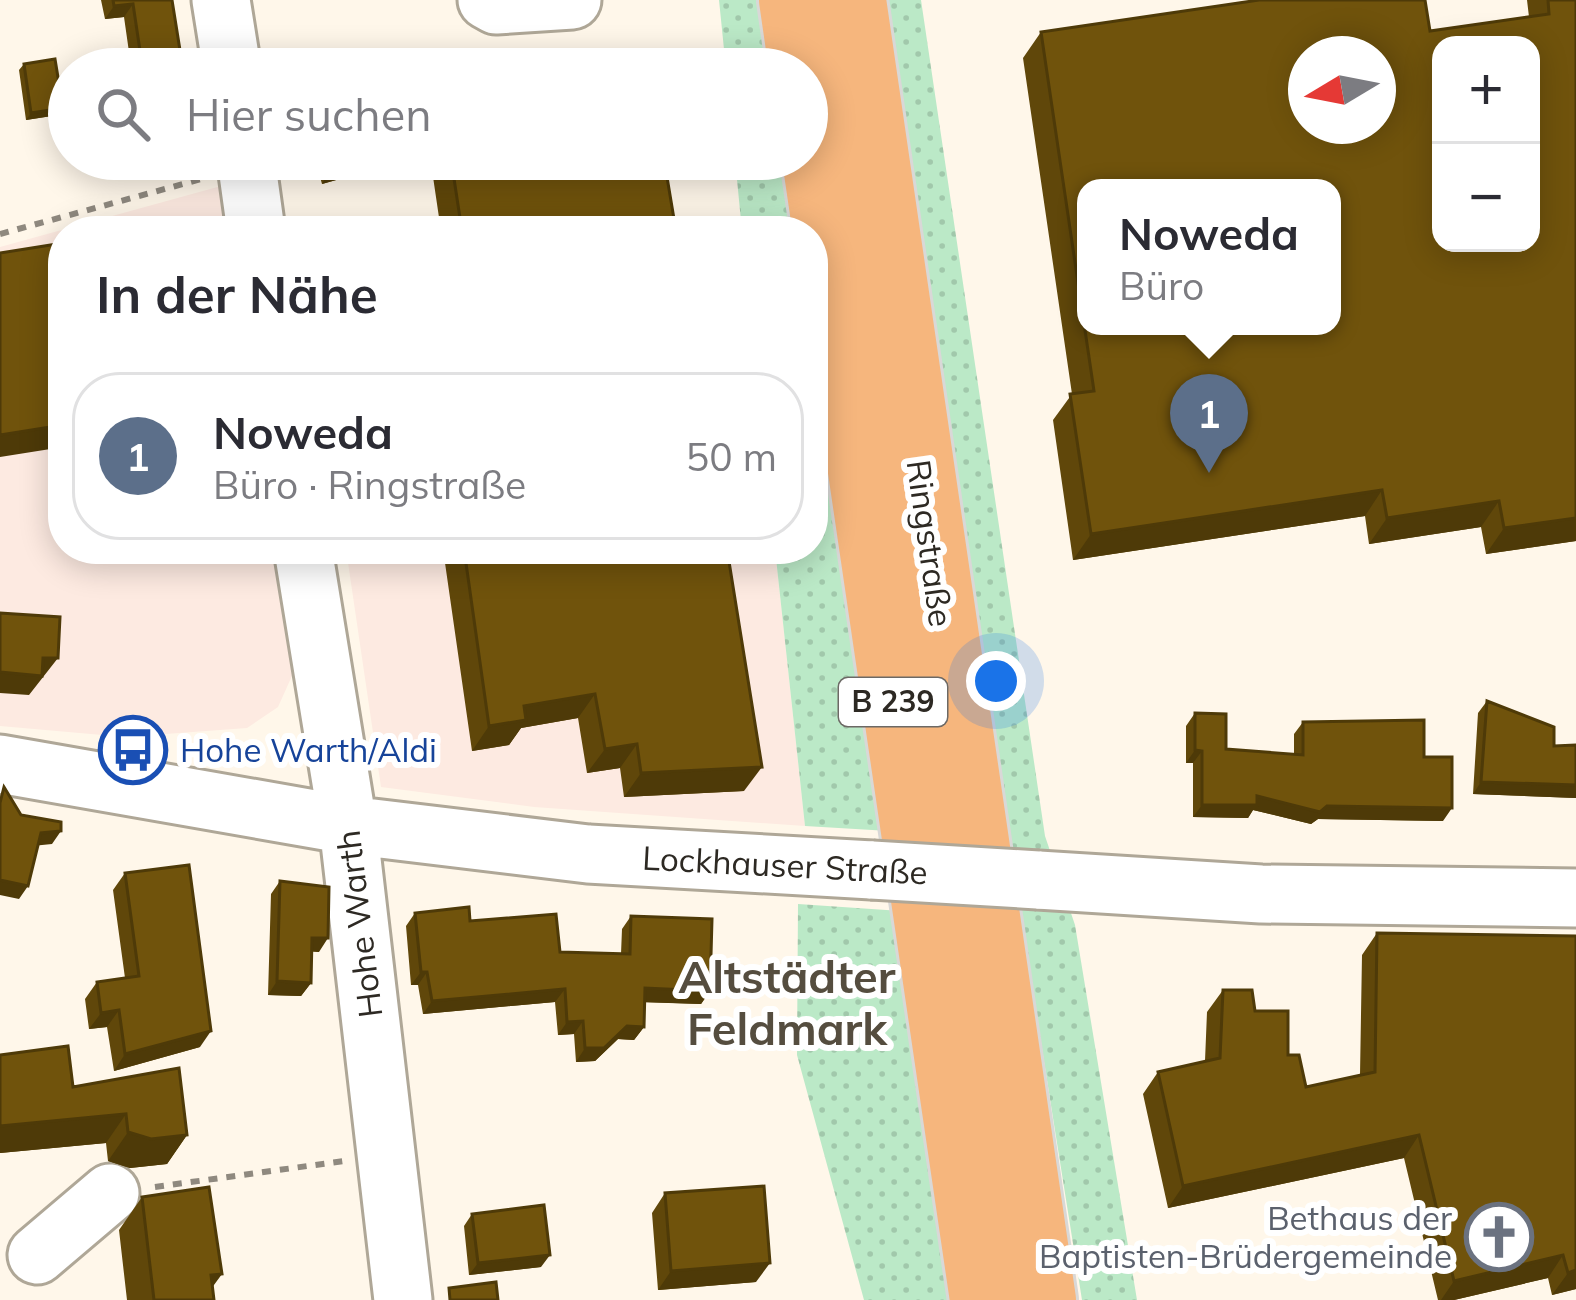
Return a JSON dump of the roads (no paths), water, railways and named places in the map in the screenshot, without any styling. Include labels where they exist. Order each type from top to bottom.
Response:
[{"type":"highway","points":[[792,0],[799,48]]},
{"type":"highway","name":"Ringstraße","points":[[853,0],[1042,1300]]},
{"type":"highway","name":"Ringstraße","points":[[818,180],[823,216]]},
{"type":"highway","name":"Ringstraße","points":[[828,247],[983,1300]]},
{"type":"street","points":[[221,0],[229,48]]},
{"type":"street","points":[[487,0],[496,5],[572,0]]},
{"type":"street","points":[[248,180],[254,216]]},
{"type":"street","name":"Hohe Warth","points":[[305,564],[348,825],[403,1300]]},
{"type":"street","name":"Lockhauser Straße","points":[[0,764],[348,825],[588,854],[1261,894],[1576,898]]},
{"type":"street","points":[[26,1272],[110,1193]]},
{"type":"place","name":"Noweda","points":[[1209,473]]},
{"type":"place","name":"Hohe Warth/Aldi","points":[[133,750]]},
{"type":"place","name":"Bethaus der Baptisten-Brüdergemeinde","points":[[1499,1237]]},
{"type":"district","name":"Altstädter Feldmark","points":[[787,1003]]}]
